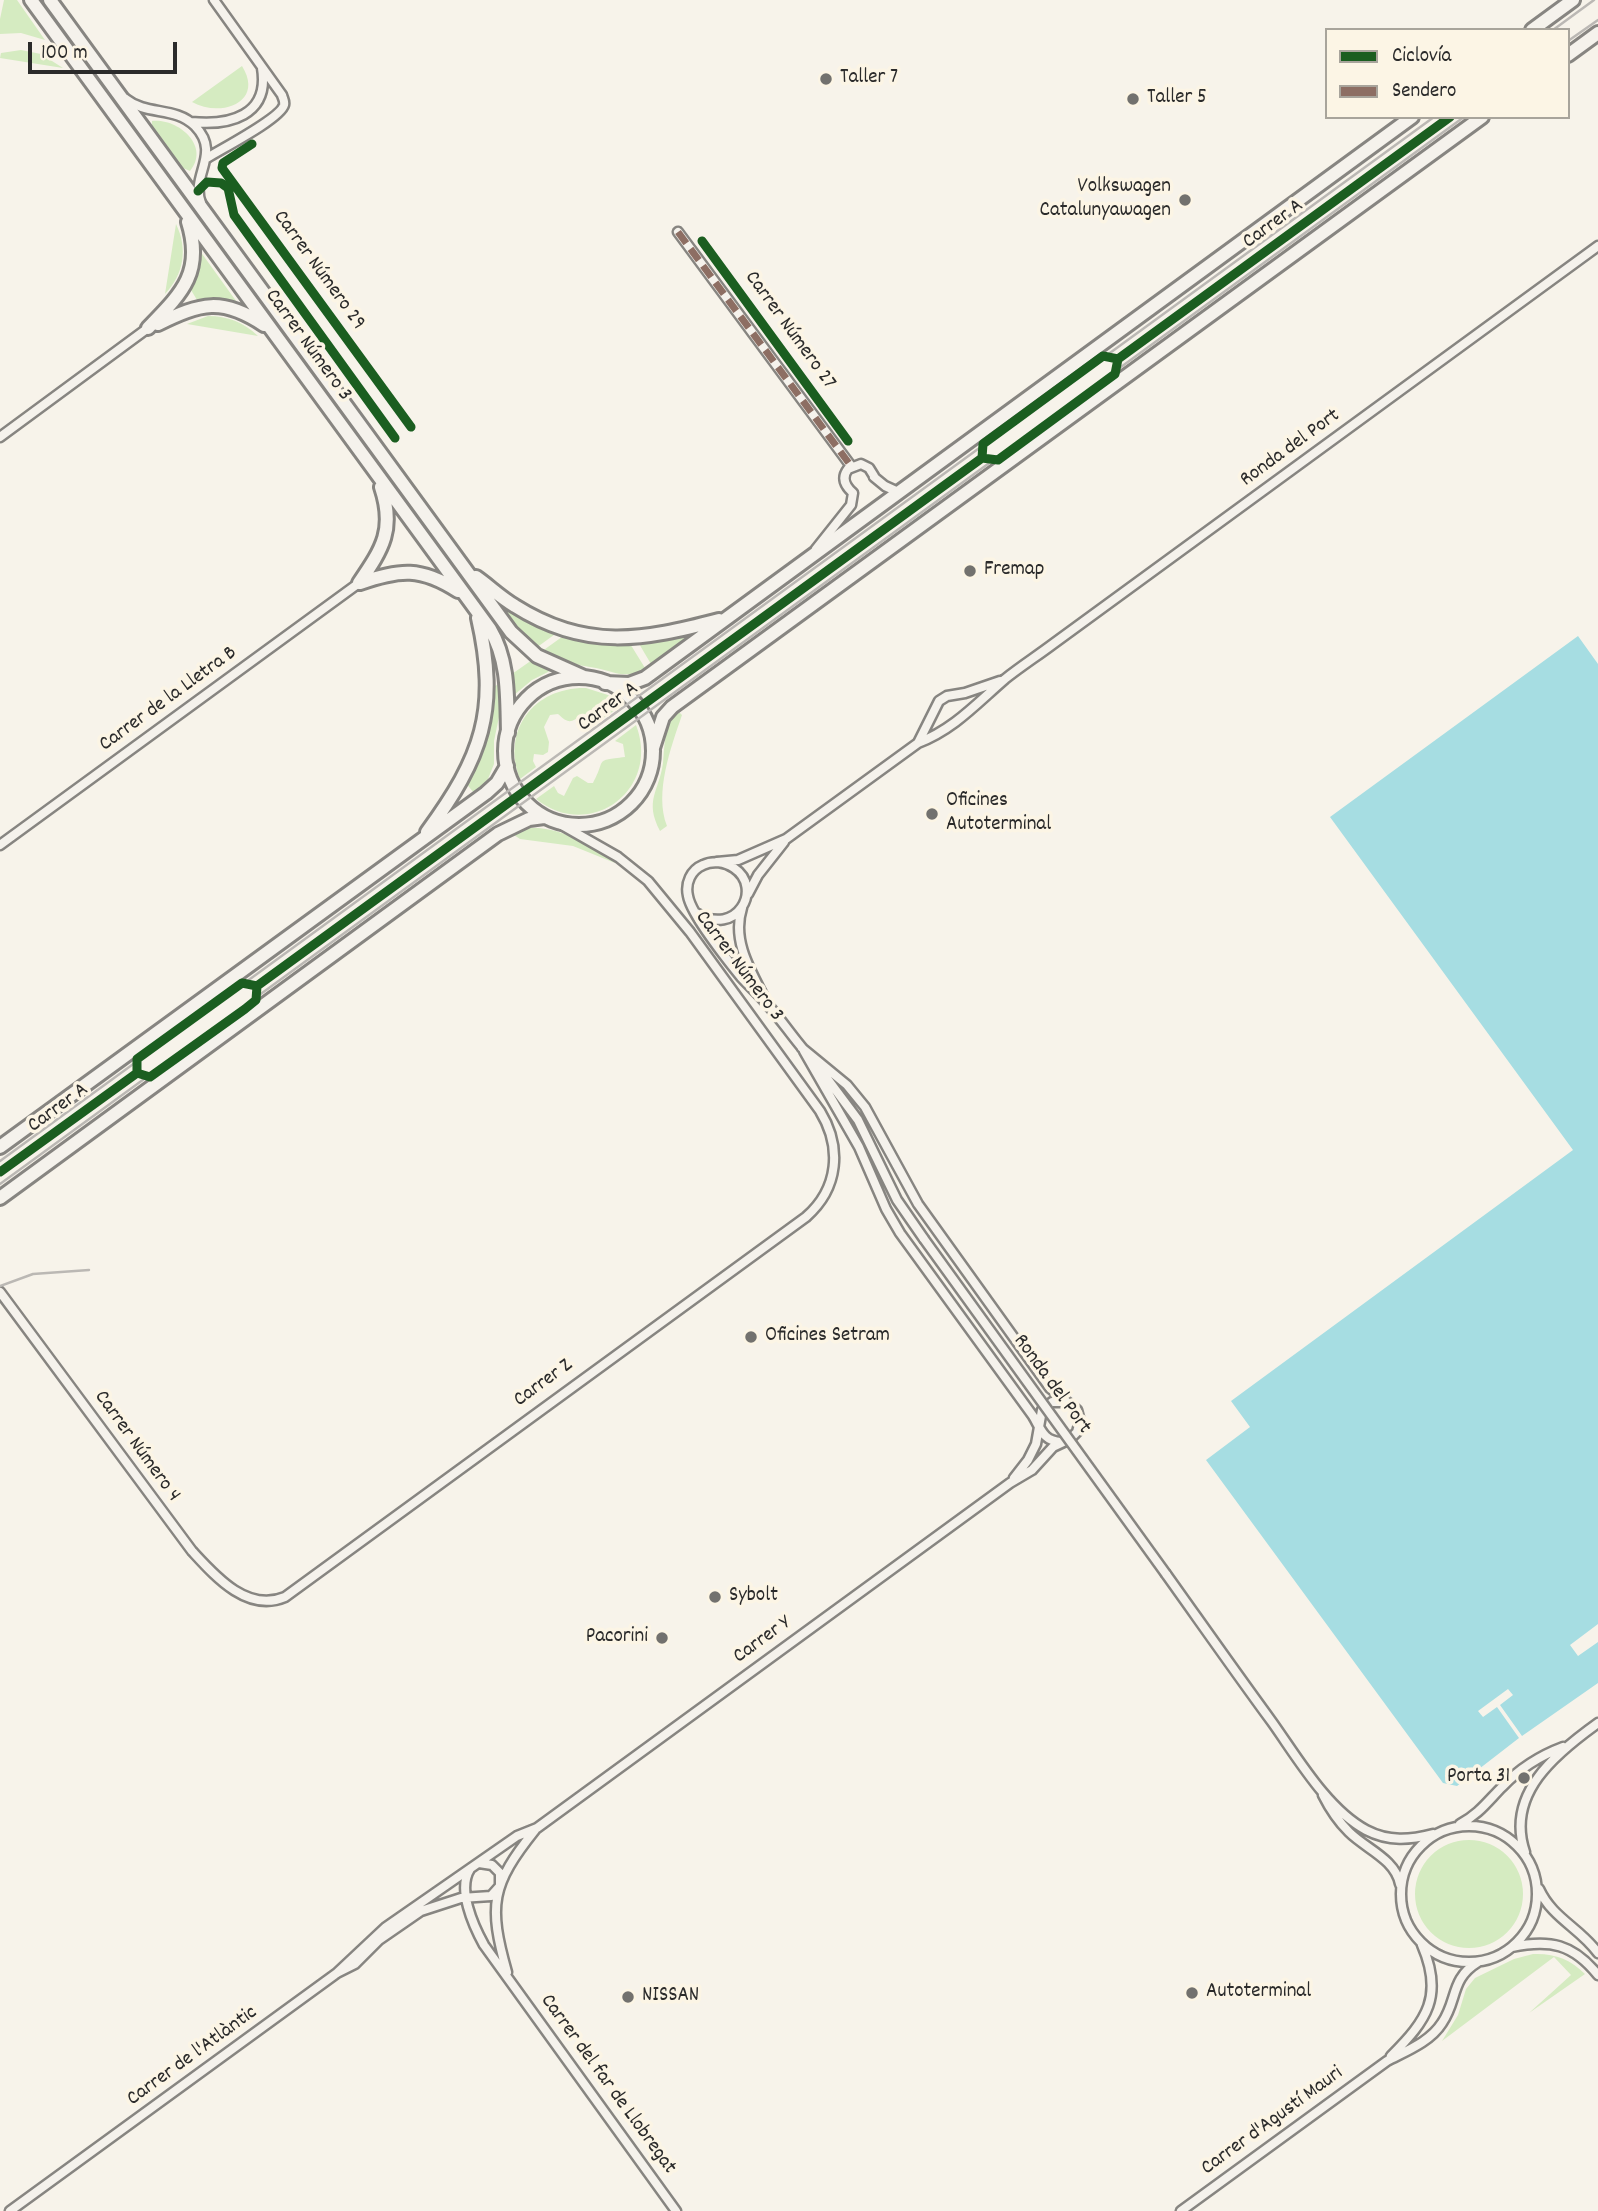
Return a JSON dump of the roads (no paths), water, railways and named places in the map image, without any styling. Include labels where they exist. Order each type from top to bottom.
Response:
[{"type":"main road","name":"Carrer Número 3","points":[[31,0],[496,640],[507,682],[508,733]]},
{"type":"main road","name":"Carrer Número 3","points":[[50,0],[470,572],[499,616],[523,645],[546,662],[584,677]]},
{"type":"main road","points":[[1535,28],[1573,0]]},
{"type":"main road","points":[[1570,54],[1598,33]]},
{"type":"main road","name":"Carrer A","points":[[605,683],[629,684],[645,678],[1409,119]]},
{"type":"main road","name":"Carrer A","points":[[653,748],[663,717],[672,707],[1479,119]]},
{"type":"main road","points":[[148,328],[181,293],[191,273],[192,235],[185,212]]},
{"type":"main road","points":[[148,328],[187,309],[219,305],[242,312],[270,329]]},
{"type":"main road","points":[[359,583],[383,547],[387,525],[386,502],[376,473]]},
{"type":"main road","points":[[359,583],[388,573],[410,571],[435,578],[464,594]]},
{"type":"main road","points":[[470,572],[529,614],[568,631],[592,636],[635,638],[726,618]]},
{"type":"main road","points":[[419,843],[463,779],[482,730],[488,683],[485,650],[476,610]]},
{"type":"main road","points":[[584,677],[605,683],[623,693],[638,707],[648,724],[653,748],[652,764],[643,790],[622,812],[590,824],[574,824],[549,818],[526,804],[510,780],[507,766],[508,733],[522,704],[537,689],[556,680],[584,677]]},
{"type":"main road","name":"Carrer A","points":[[0,1147],[493,788],[507,766]]},
{"type":"main road","name":"Carrer A","points":[[0,1198],[494,837],[519,822],[549,818]]},
{"type":"street","points":[[207,158],[250,133],[283,107],[282,94],[214,0]]},
{"type":"street","points":[[191,122],[225,123],[240,118],[251,110],[263,85],[261,65]]},
{"type":"street","points":[[116,90],[135,105],[177,114],[191,122],[204,139],[207,158],[198,184],[203,209]]},
{"type":"street","name":"Carrer Número 27","points":[[678,232],[851,466]]},
{"type":"street","name":"Ronda del Port","points":[[786,839],[918,743],[936,736],[981,703],[1005,680],[1598,246]]},
{"type":"street","points":[[0,437],[148,328]]},
{"type":"street","points":[[810,557],[851,505],[853,493],[844,478],[851,466],[865,465],[885,486],[898,492]]},
{"type":"street","name":"Carrer de la Lletra B","points":[[0,845],[359,583]]},
{"type":"street","name":"Ronda del Port","points":[[918,743],[939,701],[947,696],[1005,680]]},
{"type":"street","name":"Carrer Número 3","points":[[549,818],[634,868],[690,932],[826,1121],[834,1146],[832,1178]]},
{"type":"street","points":[[767,1003],[742,978],[696,913],[688,898],[689,879],[700,866],[744,858],[786,839]]},
{"type":"street","points":[[696,913],[707,919],[721,921],[734,916],[758,875],[786,839]]},
{"type":"street","points":[[717,862],[725,863],[738,871],[745,883],[744,903]]},
{"type":"street","name":"Carrer Número 3","points":[[744,903],[739,926],[741,948],[767,1003]]},
{"type":"street","name":"Ronda del Port","points":[[767,1003],[828,1078],[858,1120],[897,1200],[924,1240],[1316,1783]]},
{"type":"street","points":[[802,1048],[855,1094],[873,1120],[918,1204],[1050,1388],[1077,1410],[1080,1421],[1074,1436],[1064,1441],[1049,1440],[1042,1433],[900,1233],[886,1209],[859,1147],[802,1048]]},
{"type":"street","name":"Carrer Z","points":[[262,1601],[285,1597],[806,1217],[821,1201],[832,1178]]},
{"type":"street","name":"Carrer Número 4","points":[[0,1292],[192,1551],[233,1589],[262,1601]]},
{"type":"street","points":[[1010,1483],[1031,1455],[1036,1444],[1040,1415],[1046,1406],[1057,1401],[1069,1403]]},
{"type":"street","name":"Carrer Y","points":[[537,1828],[1010,1483],[1032,1470],[1053,1447],[1064,1441]]},
{"type":"street","points":[[1598,1723],[1566,1746],[1536,1778],[1524,1803],[1520,1827],[1527,1858],[1548,1908],[1582,1935],[1598,1953]]},
{"type":"street","points":[[1316,1783],[1350,1819],[1376,1835],[1405,1840],[1453,1828],[1479,1812],[1534,1759],[1566,1746]]},
{"type":"street","points":[[1316,1783],[1340,1823],[1394,1869],[1401,1889]]},
{"type":"street","points":[[1453,1828],[1480,1826],[1494,1831],[1507,1837],[1527,1858]]},
{"type":"street","points":[[337,1973],[372,1937],[517,1836],[537,1828]]},
{"type":"street","points":[[510,1980],[496,1929],[496,1899],[512,1859],[537,1828]]},
{"type":"street","points":[[1387,2061],[1416,2031],[1432,1999],[1432,1976],[1421,1943],[1406,1921],[1401,1906],[1401,1889],[1404,1872],[1415,1852],[1440,1833]]},
{"type":"street","points":[[488,1863],[497,1869],[501,1877],[500,1886],[491,1896],[480,1898],[468,1891],[465,1882],[474,1865],[488,1863]]},
{"type":"street","name":"Carrer del far de Llobregat","points":[[465,1882],[467,1898],[480,1938],[677,2211]]},
{"type":"street","points":[[1511,1947],[1523,1935],[1534,1913],[1536,1884]]},
{"type":"street","name":"Carrer de l'Atlàntic","points":[[10,2211],[337,1973],[355,1964],[379,1940],[421,1911],[467,1898],[480,1898]]},
{"type":"street","points":[[1421,1943],[1451,1959],[1484,1959]]},
{"type":"street","points":[[1387,2061],[1420,2044],[1439,2028],[1448,2013],[1457,1983],[1468,1969],[1511,1947],[1538,1943],[1559,1946],[1576,1954],[1598,1975]]},
{"type":"street","name":"Carrer d'Agustí Mauri","points":[[1181,2211],[1387,2061]]},
{"type":"water","points":[[1578,636],[1598,664],[1598,1624],[1570,1645],[1578,1656],[1598,1642],[1598,1683],[1522,1736],[1500,1705],[1513,1695],[1508,1689],[1478,1711],[1483,1717],[1497,1707],[1519,1738],[1457,1786],[1443,1783],[1206,1460],[1250,1427],[1231,1401],[1573,1150],[1330,817]]},
{"type":"railway","points":[[1556,28],[1594,0]]},
{"type":"railway","points":[[1570,40],[1598,20]]},
{"type":"railway","points":[[0,1161],[1431,119]]},
{"type":"railway","points":[[0,1184],[1461,119]]},
{"type":"railway","points":[[0,1286],[33,1274],[89,1270]]},
{"type":"place","name":"Taller 7","points":[[826,79]]},
{"type":"place","name":"Taller 5","points":[[1133,99]]},
{"type":"place","name":"Volkswagen Catalunyawagen","points":[[1185,200]]},
{"type":"place","name":"Fremap","points":[[970,571]]},
{"type":"place","name":"Oficines Autoterminal","points":[[932,814]]},
{"type":"place","name":"Oficines Setram","points":[[751,1337]]},
{"type":"place","name":"Sybolt","points":[[715,1597]]},
{"type":"place","name":"Pacorini","points":[[662,1638]]},
{"type":"place","name":"Porta 31","points":[[1524,1778]]},
{"type":"place","name":"Autoterminal","points":[[1192,1993]]},
{"type":"place","name":"NISSAN","points":[[628,1997]]}]
